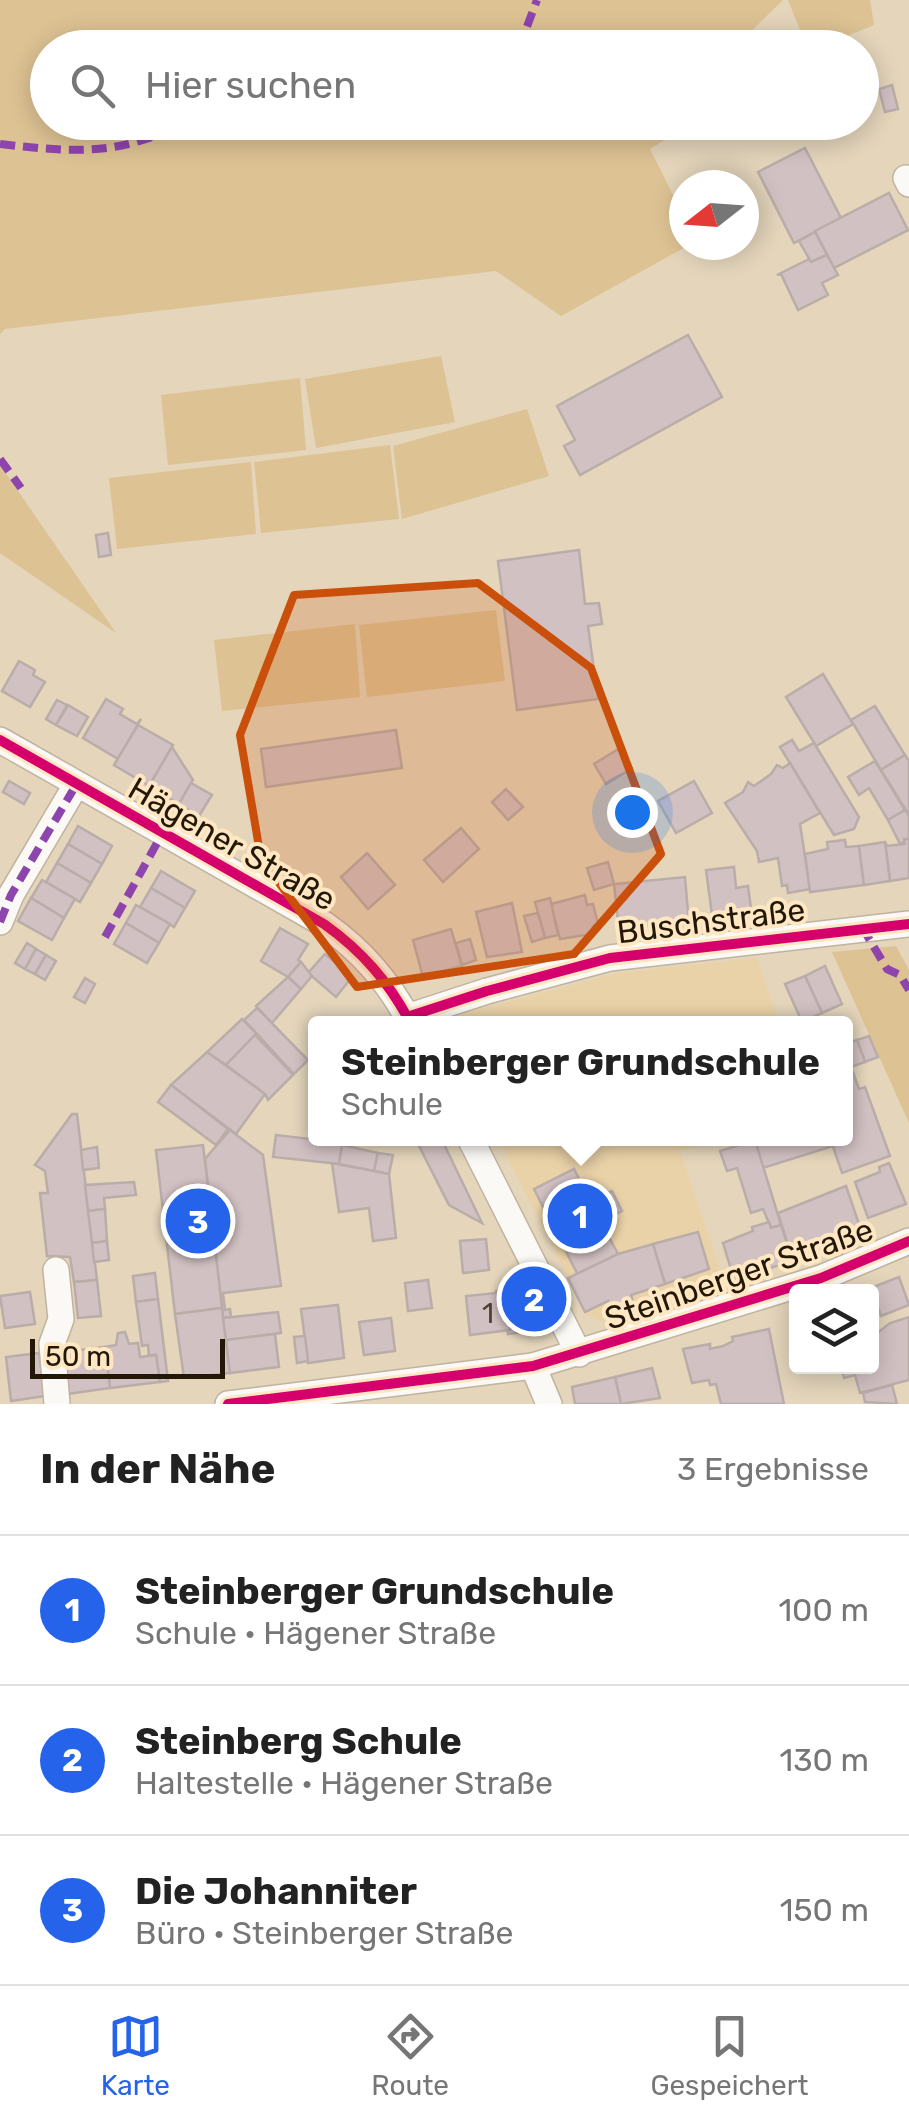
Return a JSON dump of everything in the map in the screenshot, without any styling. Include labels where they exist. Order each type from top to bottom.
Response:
[{"type":"street","name":"Hägener Straße","points":[[0,740],[324,924],[355,946],[380,973],[407,1016]]},
{"type":"street","points":[[0,922],[76,784]]},
{"type":"street","name":"Buschstraße","points":[[420,1016],[487,991],[610,958],[909,924]]},
{"type":"street","points":[[474,1146],[579,1354]]},
{"type":"street","name":"Steinberger Straße","points":[[228,1404],[533,1366],[821,1278],[909,1241]]},
{"type":"street","points":[[56,1270],[61,1319],[52,1344],[57,1404]]},
{"type":"street","points":[[533,1366],[548,1404]]},
{"type":"highlighted area","points":[[478,583],[591,668],[661,854],[574,954],[357,987],[261,859],[240,735],[294,595]]},
{"type":"shaded area","points":[[0,0],[783,0],[752,30],[30,30],[30,140],[665,140],[650,149],[669,187],[669,256],[561,316],[496,271],[5,329],[0,334]]},
{"type":"shaded area","points":[[788,0],[870,0],[874,25],[862,30],[800,30]]},
{"type":"shaded area","points":[[441,356],[455,422],[316,448],[305,379]]},
{"type":"shaded area","points":[[300,378],[306,450],[168,465],[161,395]]},
{"type":"shaded area","points":[[527,409],[549,476],[402,519],[393,446]]},
{"type":"shaded area","points":[[390,445],[399,519],[261,533],[254,462]]},
{"type":"shaded area","points":[[251,462],[256,534],[117,549],[109,478]]},
{"type":"shaded area","points":[[0,465],[116,633],[0,553]]},
{"type":"shaded area","points":[[496,610],[505,681],[367,697],[359,625]]},
{"type":"shaded area","points":[[355,624],[360,697],[222,711],[214,640]]},
{"type":"shaded area","points":[[896,946],[909,970],[909,1123],[832,952]]},
{"type":"shaded area","points":[[757,958],[777,1016],[454,1016],[618,973]]},
{"type":"shaded area","points":[[502,1146],[696,1146],[680,1151],[724,1282],[601,1321],[587,1315]]},
{"type":"building","points":[[892,85],[898,109],[885,112],[879,89]]},
{"type":"building","points":[[805,148],[841,218],[794,243],[759,171]]},
{"type":"building","points":[[889,193],[908,230],[834,268],[815,231]]},
{"type":"building","points":[[815,232],[827,255],[811,262],[799,241]]},
{"type":"building","points":[[827,255],[838,275],[822,283],[828,295],[798,310],[781,274],[777,275]]},
{"type":"building","points":[[688,335],[722,397],[580,475],[564,446],[575,440],[557,406]]},
{"type":"building","points":[[108,533],[111,555],[99,557],[96,535]]},
{"type":"building","points":[[579,550],[585,604],[599,603],[602,624],[588,626],[598,699],[517,710],[498,561]]},
{"type":"building","points":[[19,661],[35,670],[33,675],[45,682],[30,707],[2,691]]},
{"type":"building","points":[[823,674],[853,724],[816,746],[786,697]]},
{"type":"building","points":[[106,699],[137,724],[141,719],[118,759],[83,738]]},
{"type":"building","points":[[57,700],[67,705],[56,725],[46,719]]},
{"type":"building","points":[[68,705],[88,717],[77,736],[56,725]]},
{"type":"building","points":[[875,706],[905,755],[881,770],[851,720]]},
{"type":"building","points":[[138,725],[173,745],[149,786],[114,765]]},
{"type":"building","points":[[396,730],[402,768],[266,787],[261,749]]},
{"type":"building","points":[[792,740],[799,751],[814,743],[859,817],[854,829],[834,835],[780,747]]},
{"type":"building","points":[[172,747],[193,780],[179,804],[149,786]]},
{"type":"building","points":[[620,748],[632,768],[606,784],[594,764]]},
{"type":"building","points":[[905,755],[909,761],[909,815],[881,770]]},
{"type":"building","points":[[875,761],[905,810],[888,820],[869,788],[859,795],[848,777]]},
{"type":"building","points":[[790,763],[820,813],[800,824],[810,889],[788,893],[787,885],[782,886],[778,858],[759,862],[757,851],[725,803],[743,792],[748,782],[754,786],[777,765],[783,768]]},
{"type":"building","points":[[9,781],[30,793],[24,804],[3,792]]},
{"type":"building","points":[[694,781],[712,813],[676,833],[658,801]]},
{"type":"building","points":[[191,783],[212,795],[199,816],[179,804]]},
{"type":"building","points":[[506,789],[523,807],[508,820],[492,802]]},
{"type":"building","points":[[905,810],[909,816],[909,839],[900,844],[888,820]]},
{"type":"building","points":[[78,826],[112,846],[102,864],[68,844]]},
{"type":"building","points":[[461,828],[479,849],[443,882],[424,860]]},
{"type":"building","points":[[904,839],[909,839],[909,878],[890,881],[885,842],[887,846],[905,844]]},
{"type":"building","points":[[845,840],[846,847],[859,846],[864,885],[810,892],[805,854],[828,849],[827,842]]},
{"type":"building","points":[[885,842],[890,881],[864,885],[859,846]]},
{"type":"building","points":[[68,844],[102,864],[91,883],[57,863]]},
{"type":"building","points":[[367,853],[395,885],[368,909],[341,877]]},
{"type":"building","points":[[608,862],[614,884],[594,890],[587,868]]},
{"type":"building","points":[[57,863],[91,883],[80,902],[46,882]]},
{"type":"building","points":[[734,867],[736,888],[748,886],[752,916],[713,922],[706,870]]},
{"type":"building","points":[[161,871],[195,891],[185,908],[151,888]]},
{"type":"building","points":[[685,877],[689,924],[619,930],[614,884]]},
{"type":"building","points":[[42,880],[75,899],[64,918],[31,898]]},
{"type":"building","points":[[151,888],[185,908],[174,927],[140,907]]},
{"type":"building","points":[[585,895],[587,905],[593,904],[598,924],[593,926],[592,934],[560,939],[551,904]]},
{"type":"building","points":[[31,898],[64,918],[52,940],[18,921]]},
{"type":"building","points":[[550,898],[558,935],[545,938],[535,902]]},
{"type":"building","points":[[512,903],[522,952],[487,957],[476,912]]},
{"type":"building","points":[[136,905],[170,924],[159,943],[126,923]]},
{"type":"building","points":[[538,913],[545,938],[532,942],[524,916]]},
{"type":"building","points":[[126,923],[159,943],[147,963],[114,944]]},
{"type":"building","points":[[280,928],[308,944],[298,960],[301,962],[288,977],[261,961]]},
{"type":"building","points":[[451,929],[462,966],[423,977],[413,940]]},
{"type":"building","points":[[470,939],[476,960],[462,965],[456,943]]},
{"type":"building","points":[[27,943],[36,949],[25,969],[15,963]]},
{"type":"building","points":[[36,949],[46,955],[35,974],[25,969]]},
{"type":"building","points":[[325,954],[352,977],[336,997],[308,973]]},
{"type":"building","points":[[46,955],[56,961],[45,980],[35,974]]},
{"type":"building","points":[[301,962],[312,976],[301,989],[288,977]]},
{"type":"building","points":[[825,966],[842,1004],[822,1013],[805,976]]},
{"type":"building","points":[[805,976],[822,1013],[799,1016],[785,984]]},
{"type":"building","points":[[288,977],[301,989],[272,1023],[256,1006]]},
{"type":"building","points":[[85,978],[95,984],[85,1003],[74,997]]},
{"type":"building","points":[[257,1008],[308,1060],[294,1074],[244,1020]]},
{"type":"building","points":[[242,1019],[259,1036],[255,1035],[226,1065],[207,1052]]},
{"type":"building","points":[[255,1035],[293,1075],[268,1100],[226,1065]]},
{"type":"building","points":[[869,1036],[878,1057],[865,1062],[857,1040]]},
{"type":"building","points":[[857,1040],[865,1062],[853,1066],[853,1041]]},
{"type":"building","points":[[207,1052],[265,1094],[236,1134],[171,1085]]},
{"type":"building","points":[[853,1072],[859,1089],[865,1087],[890,1156],[842,1173],[833,1146],[853,1146]]},
{"type":"building","points":[[171,1085],[228,1129],[216,1145],[158,1102]]},
{"type":"building","points":[[72,1114],[77,1114],[97,1280],[74,1282],[70,1257],[47,1256],[40,1193],[48,1193],[45,1171],[35,1165]]},
{"type":"building","points":[[230,1130],[263,1155],[281,1286],[223,1293],[225,1310],[230,1309],[231,1317],[223,1318],[205,1159]]},
{"type":"building","points":[[276,1135],[308,1139],[308,1146],[342,1146],[339,1164],[273,1157]]},
{"type":"building","points":[[203,1145],[222,1308],[175,1314],[156,1150]]},
{"type":"building","points":[[342,1146],[378,1153],[374,1171],[339,1164]]},
{"type":"building","points":[[419,1146],[445,1146],[482,1223],[449,1205]]},
{"type":"building","points":[[756,1146],[833,1146],[763,1168]]},
{"type":"building","points":[[757,1146],[781,1225],[771,1228],[763,1209],[751,1213],[737,1168],[727,1171],[720,1151]]},
{"type":"building","points":[[97,1147],[99,1168],[83,1170],[81,1150]]},
{"type":"building","points":[[378,1153],[393,1155],[389,1174],[374,1171]]},
{"type":"building","points":[[332,1163],[389,1174],[396,1238],[373,1241],[369,1208],[339,1212]]},
{"type":"building","points":[[889,1163],[906,1204],[868,1218],[855,1182],[880,1172],[879,1167]]},
{"type":"building","points":[[574,1169],[591,1202],[612,1191],[622,1211],[601,1222],[618,1254],[578,1275],[534,1189]]},
{"type":"building","points":[[134,1182],[136,1195],[104,1198],[105,1209],[88,1211],[85,1185]]},
{"type":"building","points":[[846,1186],[862,1233],[793,1261],[778,1213]]},
{"type":"building","points":[[105,1209],[107,1241],[92,1243],[88,1211]]},
{"type":"building","points":[[769,1222],[771,1228],[781,1225],[793,1261],[734,1279],[723,1243]]},
{"type":"building","points":[[698,1232],[709,1269],[665,1284],[653,1244]]},
{"type":"building","points":[[486,1239],[489,1270],[463,1273],[460,1241]]},
{"type":"building","points":[[107,1241],[109,1260],[94,1262],[92,1243]]},
{"type":"building","points":[[653,1244],[665,1284],[631,1295],[633,1301],[610,1308],[608,1301],[585,1312],[568,1278],[618,1254]]},
{"type":"building","points":[[155,1273],[158,1299],[136,1302],[133,1276]]},
{"type":"building","points":[[899,1277],[909,1305],[881,1316],[879,1285]]},
{"type":"building","points":[[97,1280],[101,1316],[78,1318],[74,1282]]},
{"type":"building","points":[[428,1280],[432,1308],[408,1311],[405,1283]]},
{"type":"building","points":[[518,1289],[538,1320],[533,1331],[508,1334],[506,1292],[495,1291]]},
{"type":"building","points":[[30,1292],[35,1324],[5,1328],[0,1296]]},
{"type":"building","points":[[506,1292],[510,1330],[470,1335],[466,1296]]},
{"type":"building","points":[[158,1299],[168,1381],[160,1382],[156,1355],[149,1356],[148,1345],[142,1346],[136,1302]]},
{"type":"building","points":[[338,1305],[344,1358],[308,1363],[301,1309]]},
{"type":"building","points":[[222,1308],[230,1373],[184,1378],[175,1314]]},
{"type":"building","points":[[278,1312],[281,1333],[226,1340],[223,1318]]},
{"type":"building","points":[[909,1317],[909,1380],[860,1393],[855,1375],[844,1378],[843,1374],[879,1374],[879,1332]]},
{"type":"building","points":[[391,1318],[395,1351],[364,1355],[359,1322]]},
{"type":"building","points":[[769,1329],[784,1404],[721,1404],[716,1384],[710,1385],[709,1380],[692,1383],[683,1349],[723,1346],[733,1341],[732,1337]]},
{"type":"building","points":[[125,1332],[129,1344],[138,1343],[140,1357],[156,1355],[160,1382],[110,1388],[105,1347],[116,1345],[118,1333]]},
{"type":"building","points":[[275,1334],[279,1367],[230,1373],[226,1340]]},
{"type":"building","points":[[305,1336],[308,1361],[297,1363],[294,1337]]},
{"type":"building","points":[[105,1347],[110,1388],[67,1394],[62,1352]]},
{"type":"building","points":[[39,1353],[45,1396],[11,1401],[6,1357]]},
{"type":"building","points":[[652,1368],[660,1398],[621,1404],[615,1377]]},
{"type":"building","points":[[615,1377],[621,1404],[575,1404],[572,1387]]},
{"type":"building","points":[[892,1385],[897,1404],[865,1402],[863,1393]]},
{"type":"marked path","points":[[526,30],[537,0]]},
{"type":"marked path","points":[[0,144],[73,150],[142,140]]},
{"type":"marked path","points":[[0,459],[21,488]]},
{"type":"marked path","points":[[0,922],[11,895],[76,785]]},
{"type":"marked path","points":[[105,937],[162,834]]},
{"type":"marked path","points":[[862,927],[887,969],[900,975],[909,990]]},
{"type":"cycle path","points":[[0,740],[324,924],[374,968],[406,1016]]},
{"type":"cycle path","points":[[410,1016],[610,958],[909,924]]},
{"type":"cycle path","points":[[228,1404],[533,1366],[821,1278],[909,1241]]},
{"type":"place","name":"Steinberger Grundschule","points":[[580,1216]]},
{"type":"place","name":"Die Johanniter","points":[[198,1221]]},
{"type":"place","name":"Steinberg Schule","points":[[534,1299]]}]
